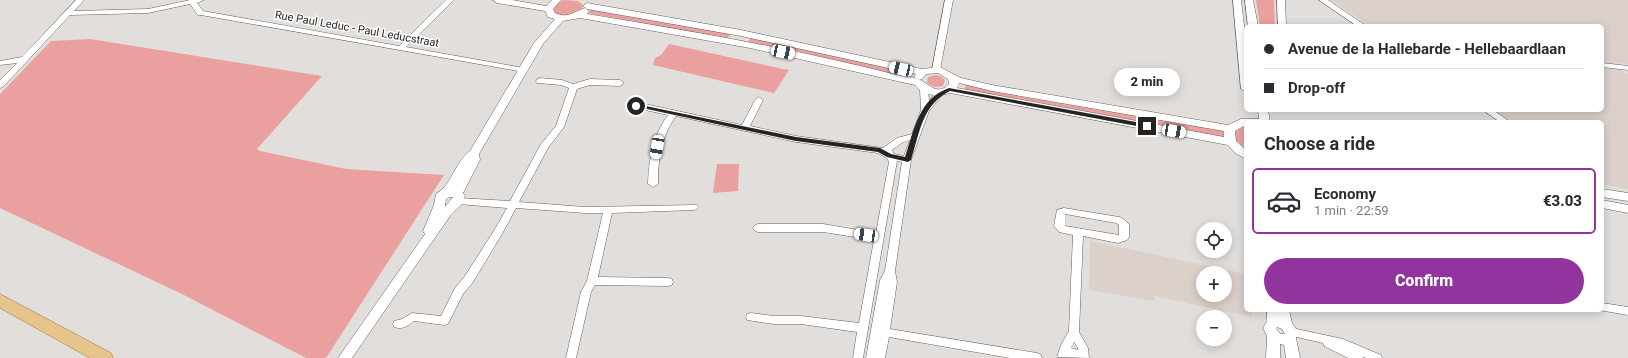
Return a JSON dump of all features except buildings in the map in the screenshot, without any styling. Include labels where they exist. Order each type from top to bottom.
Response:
[{"type":"main road","points":[[0,300],[105,358]]},
{"type":"street","points":[[0,85],[80,0]]},
{"type":"street","points":[[401,48],[450,0]]},
{"type":"street","points":[[497,0],[551,5],[561,18]]},
{"type":"street","points":[[936,70],[950,0]]},
{"type":"street","points":[[1237,0],[1244,69]]},
{"type":"street","points":[[1249,0],[1253,24]]},
{"type":"street","points":[[1281,0],[1282,24]]},
{"type":"street","points":[[1323,0],[1359,24]]},
{"type":"street","points":[[67,13],[148,11],[196,1]]},
{"type":"street","name":"Rue Paul Leduc - Paul Leducstraat","points":[[196,1],[196,9],[200,13],[524,70]]},
{"type":"street","points":[[580,15],[585,3],[741,33],[922,72],[936,70],[948,74],[953,79],[1039,97],[1230,129]]},
{"type":"street","points":[[539,43],[551,5]]},
{"type":"street","points":[[345,358],[424,245],[454,199],[475,160],[474,154],[539,43],[561,18],[580,15],[736,42],[921,86],[934,92],[945,91],[1231,142]]},
{"type":"street","points":[[0,63],[24,59]]},
{"type":"street","points":[[1604,66],[1628,68]]},
{"type":"street","points":[[871,358],[880,332],[892,282],[890,271],[908,160],[914,137],[924,110],[921,86],[918,79],[922,72]]},
{"type":"street","points":[[924,110],[954,85],[953,79]]},
{"type":"street","points":[[540,81],[562,83],[573,87],[590,82],[620,83]]},
{"type":"street","points":[[398,324],[405,323],[412,317],[444,321],[459,291],[486,252],[544,146],[560,127],[573,87]]},
{"type":"street","points":[[745,128],[759,100]]},
{"type":"street","points":[[636,106],[796,139],[880,150],[889,156],[908,160]]},
{"type":"street","points":[[1490,112],[1503,120]]},
{"type":"street","points":[[653,184],[653,169],[659,136],[664,125],[674,113]]},
{"type":"street","points":[[1244,153],[1231,142],[1229,138],[1230,129],[1236,123],[1248,116],[1256,120]]},
{"type":"street","points":[[858,358],[893,162],[887,149],[897,141],[907,137],[914,137]]},
{"type":"street","points":[[1604,193],[1628,197]]},
{"type":"street","points":[[424,245],[440,205],[445,207],[454,199],[585,210],[694,207]]},
{"type":"street","points":[[1604,204],[1628,209]]},
{"type":"street","points":[[571,358],[586,292],[592,281],[608,210]]},
{"type":"street","points":[[1064,211],[1119,220],[1124,224],[1124,237],[1118,239],[1078,232],[1062,229],[1059,226],[1060,212],[1064,211]]},
{"type":"street","points":[[758,228],[823,228],[880,237]]},
{"type":"street","points":[[1062,357],[1066,345],[1074,332],[1078,232]]},
{"type":"street","points":[[592,281],[668,282]]},
{"type":"street","points":[[1604,307],[1628,311]]},
{"type":"street","points":[[1284,312],[1289,332],[1293,358]]},
{"type":"street","points":[[751,317],[774,320],[801,320],[863,328]]},
{"type":"street","points":[[1273,322],[1282,340],[1289,332]]},
{"type":"street","points":[[1273,322],[1273,358]]},
{"type":"street","points":[[880,332],[880,358]]},
{"type":"street","points":[[880,332],[1037,358]]},
{"type":"street","points":[[1062,357],[1074,353],[1083,358],[1083,348],[1074,332]]},
{"type":"street","points":[[1289,332],[1343,343],[1378,358]]},
{"type":"street","points":[[1323,340],[1358,358]]},
{"type":"shaded area","points":[[563,0],[578,1],[583,5],[575,14],[566,16],[554,13],[553,7]]},
{"type":"shaded area","points":[[1256,0],[1274,0],[1275,24],[1260,24]]},
{"type":"shaded area","points":[[1332,0],[1628,0],[1628,64],[1616,63],[1624,73],[1628,74],[1628,189],[1604,184],[1604,120],[1503,120],[1492,112],[1604,112],[1604,24],[1366,24]]},
{"type":"shaded area","points":[[592,8],[731,33],[727,39],[588,13]]},
{"type":"shaded area","points":[[751,37],[908,72],[905,77],[748,42]]},
{"type":"shaded area","points":[[90,39],[322,76],[257,149],[260,151],[346,169],[444,175],[326,358],[306,358],[182,294],[0,208],[0,94],[51,41]]},
{"type":"shaded area","points":[[669,44],[789,70],[774,93],[653,65],[655,58],[661,55]]},
{"type":"shaded area","points":[[936,75],[945,80],[943,86],[934,87],[927,83],[928,77]]},
{"type":"shaded area","points":[[966,84],[1223,131],[1223,137],[964,91]]},
{"type":"shaded area","points":[[1244,126],[1244,148],[1236,140],[1235,132]]},
{"type":"shaded area","points":[[717,164],[739,164],[738,191],[713,193]]},
{"type":"shaded area","points":[[1090,241],[1208,266],[1196,266],[1196,302],[1232,302],[1232,271],[1244,274],[1244,312],[1251,312],[1252,317],[1232,313],[1232,310],[1219,310],[1154,296],[1154,301],[1089,290]]},
{"type":"route","points":[[636,106],[796,139],[880,150],[889,156],[908,160],[914,137],[924,110],[936,96],[941,92],[949,90],[1147,126]]}]
